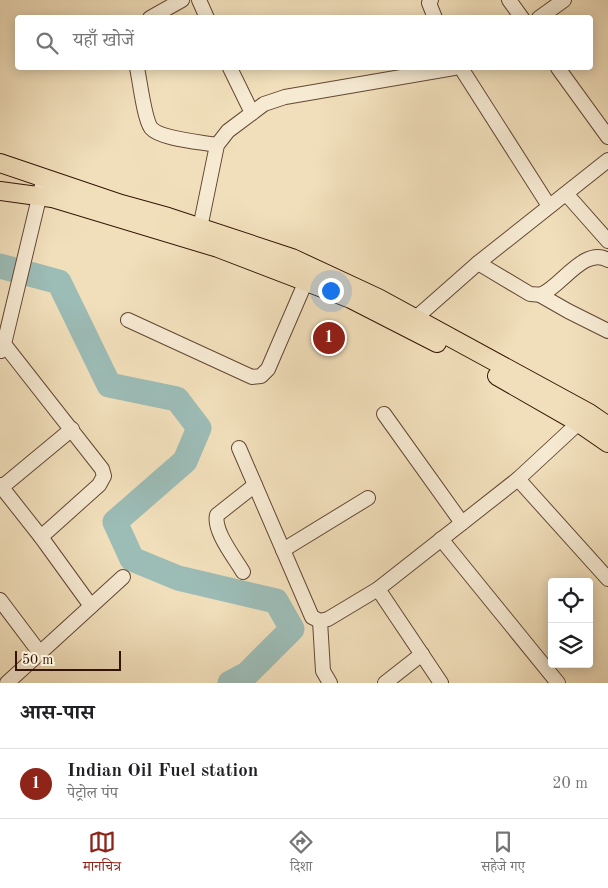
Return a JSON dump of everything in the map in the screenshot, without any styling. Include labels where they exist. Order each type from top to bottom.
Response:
[{"type":"main road","points":[[0,163],[121,204],[292,258],[369,294],[411,323],[584,418],[608,426]]},
{"type":"main road","points":[[0,191],[52,198],[218,248],[411,323]]},
{"type":"main road","points":[[584,418],[608,443]]},
{"type":"street","points":[[155,15],[182,0]]},
{"type":"street","points":[[199,0],[206,15]]},
{"type":"street","points":[[509,0],[520,15]]},
{"type":"street","points":[[542,15],[564,0]]},
{"type":"street","points":[[426,1],[433,15]]},
{"type":"street","points":[[137,70],[147,118],[151,127],[159,134],[217,145]]},
{"type":"street","points":[[231,70],[252,113]]},
{"type":"street","points":[[200,228],[217,145],[228,130],[264,104],[285,97],[442,70]]},
{"type":"street","points":[[462,70],[549,206]]},
{"type":"street","points":[[559,70],[608,137]]},
{"type":"street","points":[[411,323],[478,262],[608,160]]},
{"type":"street","points":[[41,536],[99,485],[104,476],[102,469],[72,430],[2,348],[44,177]]},
{"type":"street","points":[[564,195],[569,197],[608,241]]},
{"type":"street","points":[[540,295],[549,290],[582,262],[595,258],[608,260]]},
{"type":"street","points":[[478,262],[530,294],[540,295],[608,331]]},
{"type":"street","points":[[128,320],[252,377],[261,376],[268,369],[306,281]]},
{"type":"street","points":[[384,414],[462,523]]},
{"type":"street","points":[[239,448],[312,617],[320,621],[328,619],[378,589],[518,479],[584,418]]},
{"type":"street","points":[[72,430],[1,486],[41,536],[91,606]]},
{"type":"street","points":[[518,479],[608,579]]},
{"type":"street","points":[[243,572],[220,534],[215,522],[217,515],[255,485]]},
{"type":"street","points":[[283,550],[368,498]]},
{"type":"street","points":[[441,539],[558,683]]},
{"type":"street","points":[[7,683],[123,577]]},
{"type":"street","points":[[378,589],[441,683]]},
{"type":"street","points":[[0,600],[40,653]]},
{"type":"street","points":[[320,621],[324,671],[330,683]]},
{"type":"street","points":[[385,683],[422,654]]},
{"type":"waterway","points":[[0,266],[59,282],[109,385],[177,399],[199,428],[185,461],[115,522],[132,559],[178,578],[276,601],[292,629],[247,674],[230,683]]},
{"type":"place","name":"Indian Oil Fuel station","points":[[329,338]]}]
